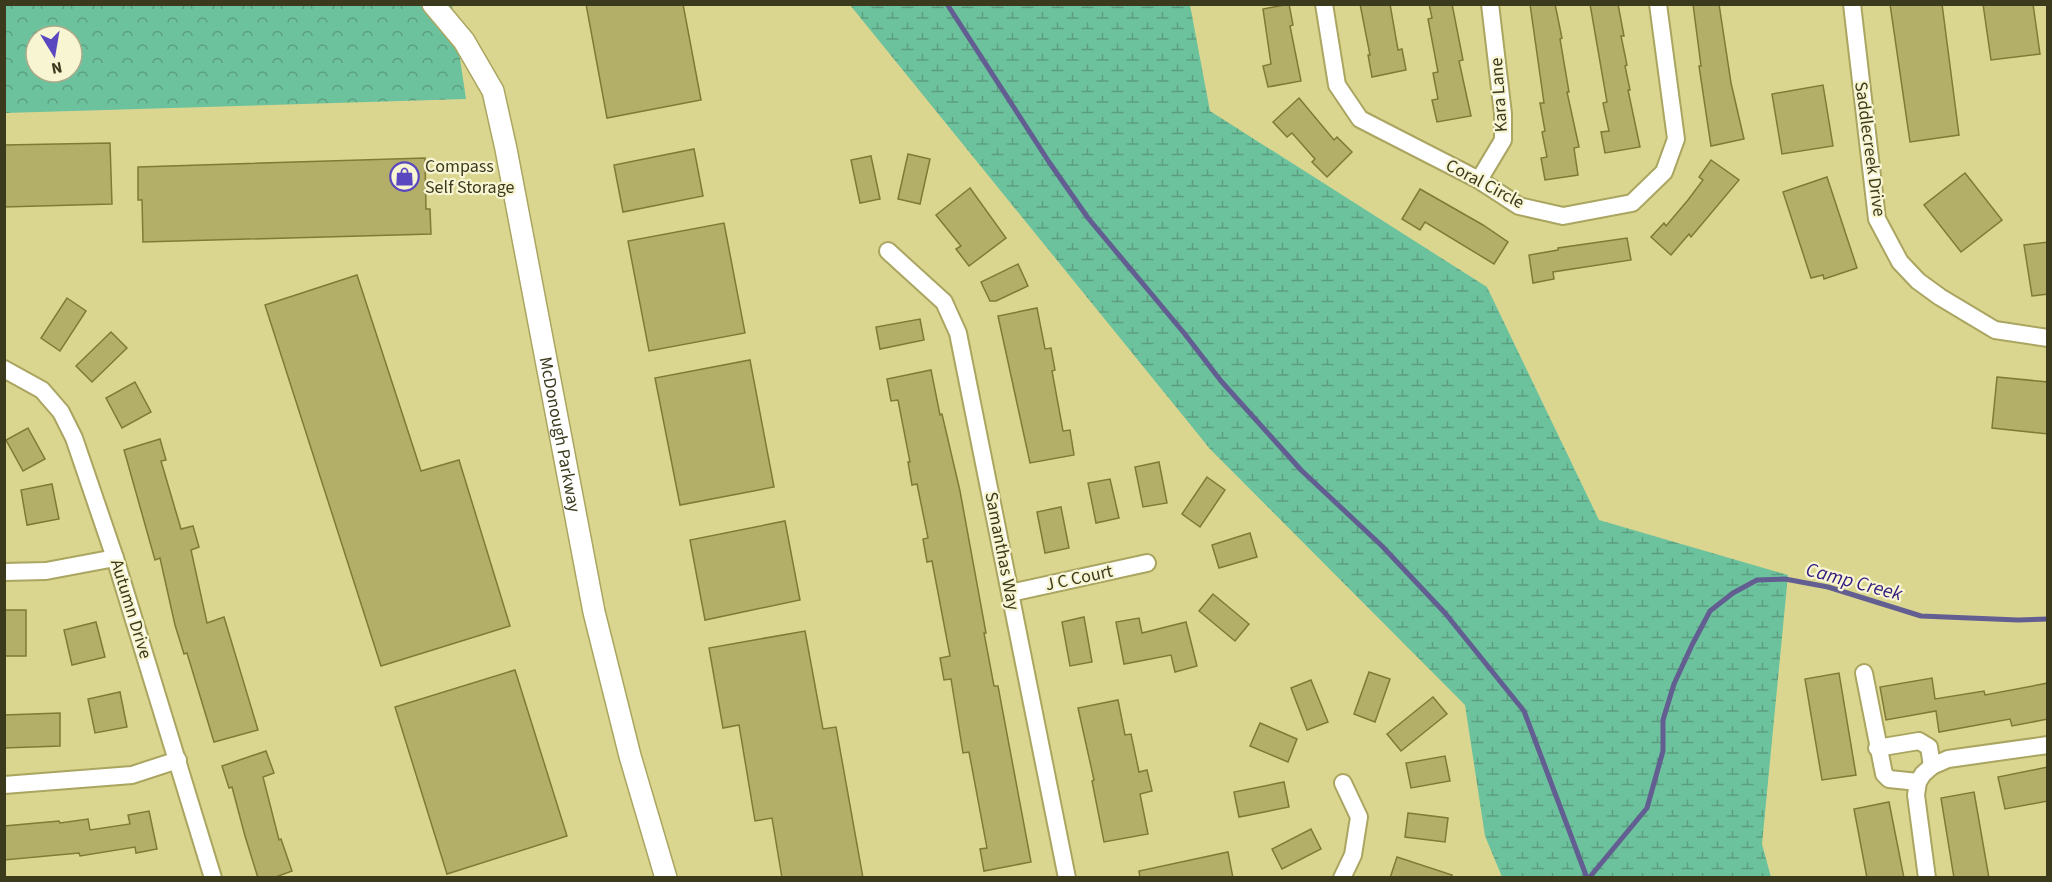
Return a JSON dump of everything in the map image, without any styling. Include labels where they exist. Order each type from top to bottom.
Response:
[{"type":"street","name":"McDonough Parkway","points":[[433,4],[464,40],[492,91],[506,149],[594,612],[630,756],[666,878]]},
{"type":"street","name":"Coral Circle","points":[[1324,4],[1336,85],[1360,119],[1479,180],[1520,206],[1563,216],[1632,203],[1664,172],[1676,138],[1659,4]]},
{"type":"street","name":"Kara Lane","points":[[1479,180],[1503,140],[1503,114],[1490,4]]},
{"type":"street","name":"Saddlecreek Drive","points":[[1852,4],[1877,219],[1900,262],[1918,281],[1940,297],[1995,330],[2048,338]]},
{"type":"street","name":"Samanthas Way","points":[[888,251],[944,302],[958,333],[1067,878]]},
{"type":"street","name":"Autumn Drive","points":[[4,369],[42,390],[61,412],[74,438],[115,558],[213,878]]},
{"type":"street","points":[[4,573],[46,571],[115,558]]},
{"type":"street","name":"J C Court","points":[[1010,593],[1147,563]]},
{"type":"street","points":[[1864,673],[1877,748],[1884,774],[1888,779],[1918,782]]},
{"type":"street","points":[[1877,748],[1919,741],[1929,747],[1932,766]]},
{"type":"street","points":[[1927,878],[1916,795],[1918,782],[1932,766],[1948,759],[2048,745]]},
{"type":"street","points":[[4,785],[132,776],[178,760]]},
{"type":"street","points":[[1342,878],[1353,855],[1359,817],[1343,783]]},
{"type":"green space","points":[[4,5],[452,5],[466,99],[5,113]]},
{"type":"green space","points":[[850,5],[1190,5],[1210,111],[1487,287],[1599,520],[1788,575],[1762,844],[1771,877],[1502,877],[1485,836],[1465,705],[1210,449]]},
{"type":"building","points":[[586,4],[683,4],[701,100],[607,118]]},
{"type":"building","points":[[1289,4],[1293,25],[1290,26],[1301,81],[1268,87],[1263,66],[1271,64],[1263,9]]},
{"type":"building","points":[[1360,4],[1390,4],[1398,50],[1402,49],[1406,70],[1372,77]]},
{"type":"building","points":[[1429,4],[1452,4],[1463,60],[1459,61],[1471,116],[1437,122],[1432,100],[1438,99],[1433,73],[1438,72],[1428,19],[1432,18]]},
{"type":"building","points":[[1530,4],[1555,4],[1562,38],[1560,39],[1569,92],[1567,92],[1579,147],[1574,148],[1578,175],[1545,180],[1541,158],[1547,157],[1540,103],[1544,103]]},
{"type":"building","points":[[1590,4],[1618,4],[1624,36],[1621,36],[1627,65],[1625,66],[1630,90],[1628,90],[1640,147],[1605,153],[1601,132],[1609,131],[1603,103],[1607,102]]},
{"type":"building","points":[[1693,4],[1719,4],[1731,83],[1744,139],[1711,146],[1699,66],[1701,66]]},
{"type":"building","points":[[1890,4],[1942,4],[1959,135],[1910,142]]},
{"type":"building","points":[[1983,4],[2033,4],[2040,54],[1991,60]]},
{"type":"building","points":[[1823,85],[1833,146],[1782,154],[1772,94]]},
{"type":"building","points":[[1299,98],[1334,140],[1337,137],[1352,152],[1327,177],[1312,162],[1315,159],[1292,133],[1287,137],[1273,122]]},
{"type":"building","points":[[110,143],[112,204],[4,207],[4,145]]},
{"type":"building","points":[[694,149],[703,196],[623,212],[614,165]]},
{"type":"building","points":[[908,154],[930,159],[920,204],[898,199]]},
{"type":"building","points":[[871,156],[880,199],[860,203],[851,160]]},
{"type":"building","points":[[425,158],[426,209],[430,209],[431,234],[143,242],[142,200],[138,200],[138,167]]},
{"type":"building","points":[[1711,160],[1739,180],[1691,237],[1689,234],[1671,255],[1651,237],[1664,223],[1666,226],[1688,200],[1703,180],[1699,177]]},
{"type":"building","points":[[1965,173],[2002,220],[1961,252],[1924,205]]},
{"type":"building","points":[[1827,177],[1857,268],[1824,279],[1823,275],[1811,278],[1783,192]]},
{"type":"building","points":[[970,188],[1006,238],[969,266],[956,249],[961,246],[936,215]]},
{"type":"building","points":[[1420,189],[1508,242],[1494,264],[1425,222],[1420,230],[1402,219]]},
{"type":"building","points":[[724,223],[745,333],[649,351],[628,241]]},
{"type":"building","points":[[1627,238],[1631,260],[1553,272],[1554,279],[1533,283],[1529,255],[1558,250],[1558,248]]},
{"type":"building","points":[[2048,242],[2048,294],[2032,296],[2024,245]]},
{"type":"building","points":[[1018,264],[1028,286],[996,301],[990,301],[981,282]]},
{"type":"building","points":[[357,275],[421,471],[459,460],[510,626],[381,666],[265,305]]},
{"type":"building","points":[[67,298],[86,311],[60,351],[41,338]]},
{"type":"building","points":[[1037,308],[1045,349],[1051,348],[1055,370],[1052,371],[1063,431],[1070,430],[1074,455],[1030,463],[998,316]]},
{"type":"building","points":[[920,319],[924,340],[880,349],[876,327]]},
{"type":"building","points":[[111,332],[127,348],[92,382],[76,366]]},
{"type":"building","points":[[750,360],[774,487],[680,505],[655,378]]},
{"type":"building","points":[[931,370],[960,491],[994,686],[998,686],[1031,862],[984,871],[980,849],[987,848],[969,752],[963,753],[951,679],[944,680],[940,658],[950,656],[932,561],[927,562],[923,539],[928,538],[917,484],[912,485],[898,400],[891,401],[887,379]]},
{"type":"building","points":[[1997,377],[2048,382],[2048,434],[1992,428]]},
{"type":"building","points":[[135,382],[151,412],[122,428],[106,398]]},
{"type":"building","points":[[28,428],[45,459],[23,471],[6,440]]},
{"type":"building","points":[[160,439],[166,460],[161,461],[181,529],[193,526],[199,547],[191,550],[207,623],[224,617],[258,730],[214,742],[187,653],[184,654],[175,625],[160,558],[155,560],[124,450]]},
{"type":"building","points":[[1159,462],[1167,503],[1143,507],[1135,467]]},
{"type":"building","points":[[1207,477],[1225,490],[1200,527],[1182,514]]},
{"type":"building","points":[[1110,479],[1119,518],[1096,523],[1088,483]]},
{"type":"building","points":[[52,484],[59,519],[27,525],[21,490]]},
{"type":"building","points":[[1061,507],[1069,548],[1045,553],[1037,512]]},
{"type":"building","points":[[785,521],[800,600],[705,620],[690,540]]},
{"type":"building","points":[[1250,533],[1257,557],[1219,568],[1212,545]]},
{"type":"building","points":[[1213,594],[1249,624],[1235,641],[1199,611]]},
{"type":"building","points":[[4,610],[26,610],[26,656],[4,656]]},
{"type":"building","points":[[1084,617],[1092,662],[1070,666],[1062,622]]},
{"type":"building","points":[[1139,618],[1142,633],[1186,622],[1197,666],[1175,672],[1171,655],[1124,664],[1116,622]]},
{"type":"building","points":[[96,622],[105,657],[72,665],[64,630]]},
{"type":"building","points":[[805,631],[823,729],[836,727],[863,878],[782,878],[772,818],[755,821],[739,725],[723,728],[709,648]]},
{"type":"building","points":[[515,670],[567,836],[447,874],[395,707]]},
{"type":"building","points":[[1369,672],[1390,679],[1375,722],[1354,714]]},
{"type":"building","points":[[1839,673],[1856,775],[1822,780],[1805,679]]},
{"type":"building","points":[[1932,678],[1935,699],[1984,691],[1985,695],[2048,683],[2048,719],[2012,726],[2010,719],[1939,732],[1936,711],[1886,720],[1880,687]]},
{"type":"building","points":[[1311,680],[1328,722],[1307,730],[1291,688]]},
{"type":"building","points":[[120,692],[127,727],[95,733],[88,699]]},
{"type":"building","points":[[1433,697],[1447,714],[1401,751],[1387,734]]},
{"type":"building","points":[[1118,700],[1125,735],[1131,734],[1139,772],[1147,770],[1152,791],[1140,794],[1148,834],[1104,842],[1092,781],[1094,780],[1078,708]]},
{"type":"building","points":[[60,713],[60,746],[4,748],[4,715]]},
{"type":"building","points":[[1260,723],[1297,739],[1288,762],[1250,746]]},
{"type":"building","points":[[266,751],[274,773],[263,777],[279,840],[281,839],[292,871],[273,878],[258,878],[232,787],[229,788],[222,766]]},
{"type":"building","points":[[1445,756],[1450,781],[1411,788],[1406,763]]},
{"type":"building","points":[[2048,767],[2048,801],[2005,809],[1998,777]]},
{"type":"building","points":[[1284,782],[1289,807],[1239,817],[1234,792]]},
{"type":"building","points":[[1974,792],[1989,878],[1954,878],[1941,798]]},
{"type":"building","points":[[1889,802],[1904,878],[1867,878],[1854,809]]},
{"type":"building","points":[[149,811],[157,849],[136,853],[135,847],[80,856],[79,853],[4,860],[4,826],[88,819],[90,830],[130,824],[128,815]]},
{"type":"building","points":[[1408,813],[1448,818],[1445,842],[1405,837]]},
{"type":"building","points":[[1311,829],[1321,849],[1282,869],[1272,849]]},
{"type":"building","points":[[1228,852],[1233,878],[1140,878],[1139,871]]},
{"type":"building","points":[[1397,857],[1452,875],[1452,878],[1390,878]]},
{"type":"waterway","points":[[947,4],[1088,218],[1221,381],[1301,470],[1382,546],[1445,613],[1524,711],[1587,878]]},
{"type":"waterway","name":"Camp Creek","points":[[1589,878],[1647,808],[1663,751],[1663,720],[1674,684],[1710,611],[1733,593],[1757,580],[1785,579],[1828,587],[1921,616],[2048,619]]},
{"type":"place","name":"Compass Self Storage","points":[[404,176]]}]
